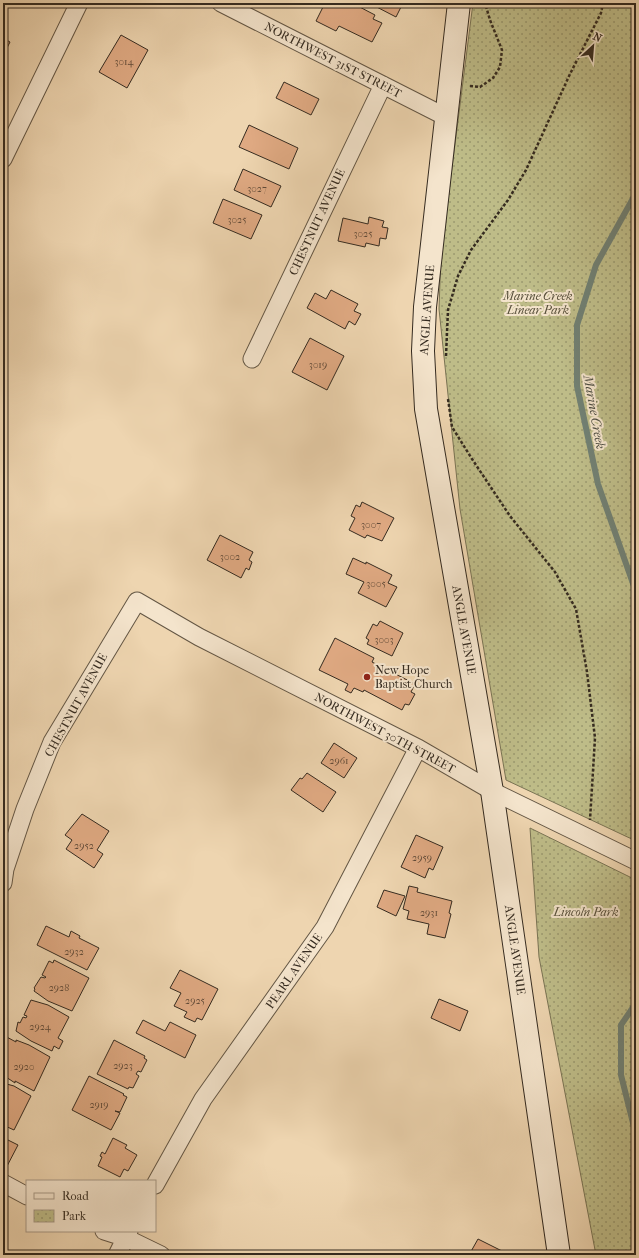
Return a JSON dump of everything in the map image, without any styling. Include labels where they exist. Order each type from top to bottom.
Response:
[{"type":"main road","name":"ANGLE AVENUE","points":[[459,3],[425,307],[423,351],[426,409],[492,790],[559,1255]]},
{"type":"street","points":[[3,159],[79,3]]},
{"type":"street","name":"NORTHWEST 31ST STREET","points":[[221,3],[446,117]]},
{"type":"street","name":"CHESTNUT AVENUE","points":[[252,359],[382,85]]},
{"type":"street","name":"CHESTNUT AVENUE","points":[[3,883],[25,809],[52,742],[137,600]]},
{"type":"street","name":"NORTHWEST 30TH STREET","points":[[137,600],[200,637],[418,748],[492,790],[636,861]]},
{"type":"street","name":"PEARL AVENUE","points":[[156,1183],[203,1099],[325,927],[418,748]]},
{"type":"street","points":[[3,1183],[26,1195]]},
{"type":"street","points":[[112,1232],[128,1234],[161,1255]]},
{"type":"street","points":[[117,1255],[128,1234]]},
{"type":"path","points":[[450,83],[480,87],[493,78],[500,67],[502,50],[485,3]]},
{"type":"path","points":[[445,362],[448,310],[458,276],[471,250],[508,200],[526,170],[570,74],[601,13],[603,3]]},
{"type":"path","points":[[448,398],[452,427],[510,516],[555,572],[576,609],[587,672],[595,738],[589,838]]},
{"type":"green space","name":"Marine Creek Linear Park","points":[[473,3],[636,3],[636,841],[506,780],[460,509],[439,309],[441,254]]},
{"type":"green space","name":"Lincoln Park","points":[[530,828],[636,880],[636,1255],[596,1255],[539,957]]},
{"type":"building","points":[[325,3],[352,3],[375,15],[373,19],[382,23],[372,42],[339,26],[336,31],[316,21]]},
{"type":"building","points":[[369,3],[403,3],[396,17]]},
{"type":"building","points":[[121,35],[148,50],[127,88],[99,72]]},
{"type":"building","points":[[3,38],[10,42],[3,56]]},
{"type":"building","points":[[284,82],[319,99],[311,115],[276,98]]},
{"type":"building","points":[[249,125],[298,148],[289,169],[239,147]]},
{"type":"building","points":[[243,169],[281,186],[271,207],[234,190]]},
{"type":"building","points":[[223,199],[262,215],[251,239],[213,223]]},
{"type":"building","points":[[369,217],[384,221],[382,227],[388,228],[386,239],[380,238],[379,246],[366,243],[365,247],[338,241],[343,218],[368,224]]},
{"type":"building","points":[[331,290],[358,304],[354,311],[361,314],[355,325],[349,321],[345,329],[307,308],[315,293],[326,299]]},
{"type":"building","points":[[310,338],[344,356],[327,390],[292,372]]},
{"type":"building","points":[[362,502],[394,518],[382,541],[367,535],[365,538],[349,530],[355,518],[351,516],[356,505],[360,507]]},
{"type":"building","points":[[220,535],[253,552],[249,560],[252,562],[249,570],[246,568],[241,578],[207,560]]},
{"type":"building","points":[[353,558],[366,564],[366,562],[392,575],[388,583],[397,587],[386,607],[358,593],[364,582],[346,574]]},
{"type":"building","points":[[380,621],[403,633],[392,656],[367,644],[369,640],[366,638],[373,624],[377,626]]},
{"type":"building","name":"New Hope Baptist Church","points":[[335,638],[374,658],[372,662],[415,684],[411,692],[415,694],[409,705],[405,704],[402,710],[364,690],[363,692],[354,688],[351,693],[345,690],[348,684],[319,670]]},
{"type":"building","points":[[334,743],[357,758],[344,778],[321,763]]},
{"type":"building","points":[[307,773],[336,792],[323,812],[291,790],[300,778],[302,779]]},
{"type":"building","points":[[82,814],[109,831],[97,850],[103,854],[94,868],[66,849],[72,840],[65,835]]},
{"type":"building","points":[[416,835],[443,847],[433,870],[429,868],[425,878],[401,867]]},
{"type":"building","points":[[409,886],[418,888],[417,892],[452,901],[449,913],[451,914],[445,938],[427,934],[429,924],[407,919],[409,911],[403,909]]},
{"type":"building","points":[[384,890],[405,896],[396,916],[377,907]]},
{"type":"building","points":[[46,926],[69,937],[71,931],[80,936],[79,938],[99,948],[87,970],[37,945]]},
{"type":"building","points":[[54,960],[89,978],[72,1011],[48,1001],[34,991],[34,988],[41,977],[46,977],[42,975],[49,961],[53,963]]},
{"type":"building","points":[[180,970],[218,989],[202,1020],[197,1018],[195,1022],[184,1017],[187,1012],[174,1006],[181,993],[170,988]]},
{"type":"building","points":[[439,999],[468,1011],[460,1031],[431,1018]]},
{"type":"building","points":[[31,1000],[48,1005],[69,1017],[58,1038],[63,1041],[59,1049],[54,1046],[52,1051],[31,1041],[16,1031],[18,1022],[20,1023],[23,1017],[26,1018],[27,1016],[24,1015]]},
{"type":"building","points":[[143,1020],[165,1031],[170,1022],[196,1035],[185,1058],[136,1033]]},
{"type":"building","points":[[3,1035],[16,1042],[16,1040],[29,1045],[50,1057],[34,1091],[15,1081],[15,1083],[3,1075]]},
{"type":"building","points":[[114,1040],[145,1056],[144,1058],[147,1060],[141,1072],[138,1071],[136,1074],[139,1076],[133,1088],[129,1087],[128,1089],[97,1074]]},
{"type":"building","points":[[89,1076],[127,1097],[120,1112],[115,1111],[120,1113],[111,1130],[72,1110]]},
{"type":"building","points":[[3,1083],[14,1086],[31,1096],[14,1130],[3,1125]]},
{"type":"building","points":[[3,1132],[6,1133],[4,1138],[18,1145],[5,1170],[3,1169]]},
{"type":"building","points":[[113,1138],[127,1145],[125,1148],[137,1155],[128,1171],[124,1169],[120,1177],[98,1166],[102,1157],[100,1156],[102,1152],[105,1154]]},
{"type":"building","points":[[478,1239],[510,1255],[469,1255]]},
{"type":"waterway","name":"Marine Creek","points":[[636,193],[596,265],[577,325],[577,386],[598,484],[636,592]]},
{"type":"waterway","name":"Marine Creek","points":[[636,1003],[621,1025],[621,1075],[636,1135]]},
{"type":"place","name":"New Hope Baptist Church","points":[[367,677]]}]
